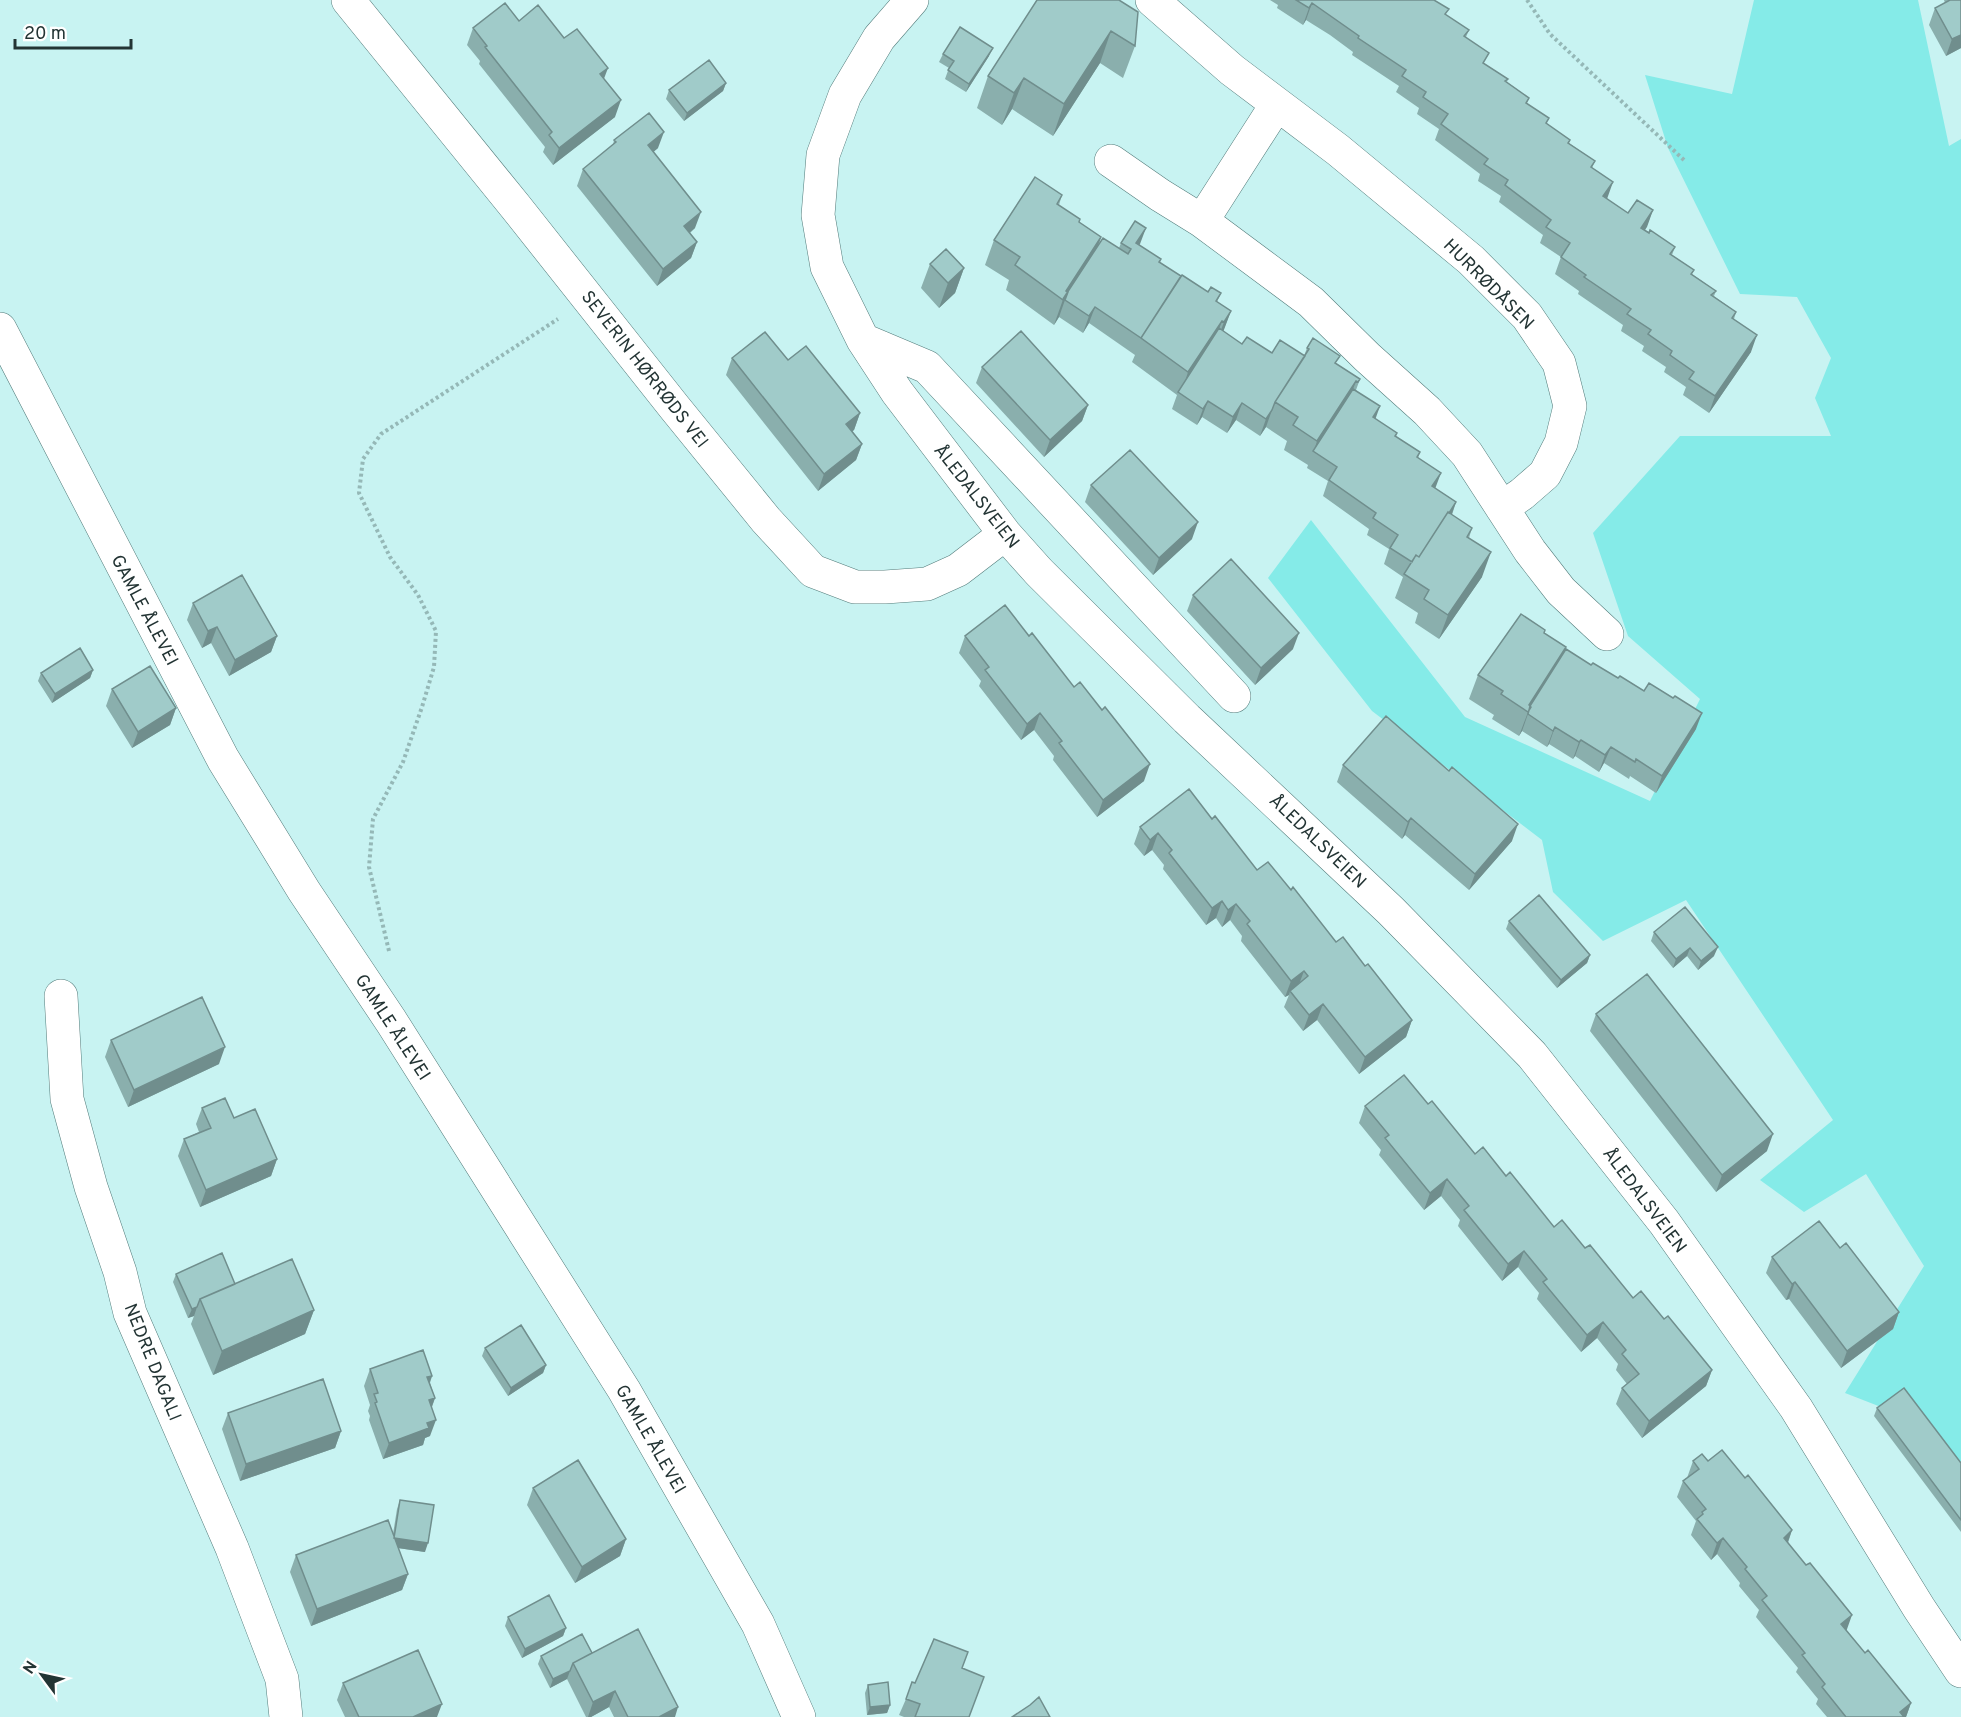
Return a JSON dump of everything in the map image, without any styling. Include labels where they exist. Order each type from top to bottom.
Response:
[{"type":"street","name":"SEVERIN HØRRØDS VEI","points":[[348,0],[766,520],[813,571],[855,587],[927,584],[958,570],[1005,534]]},
{"type":"street","name":"ÅLEDALSVEIEN","points":[[912,0],[879,38],[845,94],[823,155],[818,215],[827,267],[863,340],[897,392],[1005,534],[1040,572],[1187,719],[1390,911],[1532,1055],[1664,1222],[1796,1408],[1919,1608],[1961,1671]]},
{"type":"street","name":"HURRØDÅSEN","points":[[1152,0],[1232,70],[1338,150],[1471,260],[1527,316],[1559,363],[1570,406],[1562,443],[1545,474],[1502,508]]},
{"type":"street","points":[[1202,221],[1277,104]]},
{"type":"street","points":[[1111,161],[1202,221],[1311,302],[1427,411],[1467,454],[1530,551],[1561,591],[1606,634]]},
{"type":"street","name":"GAMLE ÅLEVEI","points":[[0,329],[223,759],[304,891],[391,1021],[624,1390],[758,1624],[799,1717]]},
{"type":"street","points":[[863,340],[927,367],[1234,696]]},
{"type":"street","name":"NEDRE DAGALI","points":[[61,996],[67,1099],[92,1187],[120,1272],[130,1313],[232,1548],[282,1679],[286,1717]]},
{"type":"path","points":[[1527,0],[1550,34],[1685,161]]},
{"type":"path","points":[[391,961],[369,867],[373,819],[403,762],[422,707],[434,667],[436,631],[418,595],[390,557],[359,493],[363,459],[381,434],[589,299]]},
{"type":"shaded area","points":[[1754,0],[1918,0],[1949,146],[1961,139],[1961,1487],[1899,1414],[1845,1393],[1924,1266],[1866,1174],[1804,1212],[1760,1180],[1833,1120],[1686,900],[1603,941],[1553,892],[1542,840],[1372,711],[1268,578],[1311,520],[1465,717],[1650,801],[1700,699],[1628,636],[1593,533],[1680,436],[1831,436],[1815,398],[1831,358],[1797,297],[1740,294],[1668,148],[1645,75],[1732,94]]},
{"type":"building","points":[[1037,0],[1119,0],[1138,12],[1135,46],[1111,31],[1064,104],[1024,78],[1014,93],[988,76]]},
{"type":"building","points":[[1296,0],[1434,0],[1449,9],[1445,14],[1469,30],[1464,36],[1489,53],[1483,63],[1508,79],[1505,81],[1529,98],[1526,103],[1549,118],[1546,123],[1570,140],[1568,143],[1595,161],[1591,167],[1613,182],[1603,196],[1628,213],[1637,200],[1653,210],[1641,228],[1649,233],[1650,230],[1675,247],[1670,254],[1694,270],[1691,274],[1716,291],[1711,295],[1736,312],[1732,318],[1757,335],[1715,396],[1689,379],[1694,372],[1670,355],[1672,351],[1648,334],[1651,330],[1627,314],[1631,309],[1584,277],[1586,275],[1561,257],[1570,243],[1546,227],[1551,220],[1505,185],[1508,180],[1484,164],[1488,159],[1441,124],[1448,114],[1423,97],[1426,92],[1402,76],[1406,70],[1358,38],[1359,36],[1312,3],[1309,8]]},
{"type":"building","points":[[1950,0],[1961,0],[1961,35],[1952,39],[1935,8]]},
{"type":"building","points":[[505,3],[519,21],[538,5],[564,38],[577,29],[608,68],[600,74],[621,100],[559,148],[549,135],[552,132],[485,47],[487,46],[473,28]]},
{"type":"building","points":[[960,27],[993,48],[969,84],[948,70],[954,61],[943,54]]},
{"type":"building","points":[[709,60],[726,83],[687,113],[669,90]]},
{"type":"building","points":[[649,113],[664,132],[648,145],[701,212],[684,226],[697,242],[663,269],[583,169],[616,142],[614,140]]},
{"type":"building","points":[[1035,177],[1062,195],[1057,204],[1080,219],[1079,222],[1101,237],[1066,291],[1068,292],[1063,300],[1015,265],[1020,257],[994,240]]},
{"type":"building","points":[[1135,221],[1146,228],[1136,243],[1161,259],[1159,262],[1181,276],[1141,338],[1095,307],[1089,316],[1065,300],[1068,292],[1063,299],[1103,238],[1128,254],[1131,249],[1121,243]]},
{"type":"building","points":[[946,249],[964,268],[948,283],[930,264]]},
{"type":"building","points":[[1182,275],[1208,292],[1211,287],[1221,293],[1216,301],[1231,311],[1188,372],[1141,338]]},
{"type":"building","points":[[1219,328],[1242,344],[1247,337],[1272,353],[1280,340],[1305,356],[1266,419],[1242,403],[1233,417],[1208,401],[1203,409],[1178,392]]},
{"type":"building","points":[[1021,331],[1088,405],[1050,440],[982,367]]},
{"type":"building","points":[[765,332],[788,360],[806,346],[860,413],[846,424],[862,444],[824,474],[732,358]]},
{"type":"building","points":[[1313,338],[1340,356],[1335,363],[1360,379],[1356,381],[1317,441],[1293,425],[1298,417],[1275,402],[1309,349],[1307,348]]},
{"type":"building","points":[[1353,389],[1380,406],[1373,417],[1397,433],[1395,436],[1420,452],[1417,457],[1441,473],[1432,486],[1456,502],[1419,557],[1416,555],[1412,562],[1390,548],[1398,535],[1373,518],[1376,513],[1329,480],[1337,467],[1313,451]]},
{"type":"building","points":[[1130,450],[1198,522],[1159,558],[1091,485]]},
{"type":"building","points":[[1448,512],[1472,528],[1467,537],[1491,552],[1448,615],[1424,599],[1429,590],[1404,574],[1416,555],[1419,557]]},
{"type":"building","points":[[1231,559],[1299,633],[1261,668],[1193,595]]},
{"type":"building","points":[[242,575],[277,636],[235,660],[217,627],[208,631],[193,603]]},
{"type":"building","points":[[1005,605],[1029,636],[1032,633],[1074,687],[1080,682],[1102,710],[1105,707],[1150,764],[1103,800],[1059,743],[1062,741],[1040,713],[1027,724],[985,670],[989,667],[965,636]]},
{"type":"building","points":[[1521,614],[1566,647],[1529,705],[1531,707],[1528,712],[1501,694],[1503,691],[1478,675]]},
{"type":"building","points":[[80,648],[93,670],[55,694],[41,673]]},
{"type":"building","points":[[1566,649],[1591,665],[1593,663],[1618,678],[1620,676],[1644,691],[1649,683],[1702,713],[1662,776],[1636,759],[1635,762],[1611,747],[1605,755],[1555,727],[1553,731],[1528,714],[1530,706]]},
{"type":"building","points":[[150,666],[176,708],[138,732],[112,689]]},
{"type":"building","points":[[1386,716],[1449,771],[1452,767],[1518,824],[1475,874],[1411,818],[1408,822],[1343,765]]},
{"type":"building","points":[[1189,789],[1212,819],[1215,816],[1257,870],[1268,862],[1291,890],[1293,887],[1336,942],[1343,937],[1365,966],[1368,964],[1412,1020],[1365,1057],[1323,1004],[1309,1015],[1290,991],[1308,976],[1304,971],[1291,981],[1247,924],[1250,921],[1236,904],[1228,910],[1222,901],[1212,908],[1169,853],[1172,850],[1158,833],[1150,840],[1140,827]]},
{"type":"building","points":[[1539,895],[1590,955],[1561,980],[1509,921]]},
{"type":"building","points":[[1685,907],[1718,947],[1701,961],[1690,948],[1676,959],[1654,932]]},
{"type":"building","points":[[1647,974],[1773,1134],[1722,1175],[1596,1014]]},
{"type":"building","points":[[202,997],[225,1047],[134,1090],[111,1040]]},
{"type":"building","points":[[1404,1075],[1428,1104],[1432,1101],[1475,1154],[1483,1147],[1506,1176],[1510,1172],[1554,1227],[1562,1220],[1585,1248],[1590,1245],[1633,1298],[1641,1291],[1664,1319],[1668,1316],[1712,1370],[1649,1421],[1622,1388],[1639,1374],[1622,1354],[1626,1350],[1603,1322],[1587,1335],[1543,1282],[1547,1279],[1524,1251],[1508,1264],[1464,1210],[1469,1206],[1447,1179],[1430,1193],[1385,1138],[1389,1135],[1365,1106]]},
{"type":"building","points":[[225,1098],[234,1118],[255,1109],[277,1159],[206,1190],[184,1139],[211,1128],[202,1108]]},
{"type":"building","points":[[1819,1221],[1840,1248],[1846,1243],[1899,1312],[1847,1351],[1795,1282],[1792,1284],[1772,1257]]},
{"type":"building","points":[[222,1253],[235,1284],[200,1299],[197,1307],[192,1309],[176,1274]]},
{"type":"building","points":[[292,1259],[314,1310],[222,1351],[200,1299]]},
{"type":"building","points":[[521,1325],[546,1365],[511,1388],[485,1348]]},
{"type":"building","points":[[423,1350],[432,1376],[427,1377],[435,1398],[429,1400],[436,1420],[427,1423],[429,1428],[389,1443],[375,1403],[377,1402],[374,1394],[378,1393],[370,1369]]},
{"type":"building","points":[[323,1379],[341,1431],[246,1464],[228,1413]]},
{"type":"building","points":[[1904,1388],[1961,1463],[1961,1520],[1877,1408]]},
{"type":"building","points":[[1722,1450],[1745,1478],[1748,1475],[1792,1530],[1784,1538],[1806,1565],[1810,1563],[1852,1615],[1841,1624],[1865,1653],[1868,1650],[1911,1703],[1900,1712],[1904,1717],[1846,1717],[1822,1687],[1825,1684],[1802,1655],[1805,1653],[1762,1600],[1767,1596],[1745,1569],[1747,1567],[1723,1538],[1717,1543],[1697,1519],[1706,1509],[1683,1481],[1699,1469],[1693,1461],[1702,1454],[1708,1461]]},
{"type":"building","points":[[578,1460],[626,1539],[582,1567],[533,1488]]},
{"type":"building","points":[[400,1500],[434,1505],[428,1543],[394,1538]]},
{"type":"building","points":[[388,1520],[408,1574],[317,1609],[296,1555]]},
{"type":"building","points":[[549,1595],[566,1628],[525,1649],[508,1617]]},
{"type":"building","points":[[638,1629],[678,1707],[659,1717],[628,1717],[615,1691],[593,1702],[573,1663]]},
{"type":"building","points":[[582,1634],[592,1653],[573,1663],[570,1671],[553,1679],[541,1656]]},
{"type":"building","points":[[934,1639],[968,1652],[962,1668],[984,1677],[969,1717],[915,1717],[920,1704],[906,1699]]},
{"type":"building","points":[[418,1650],[442,1704],[413,1717],[359,1717],[343,1683]]},
{"type":"building","points":[[888,1682],[890,1705],[870,1707],[868,1685]]},
{"type":"building","points":[[1039,1697],[1050,1717],[1012,1717],[1030,1705]]}]
